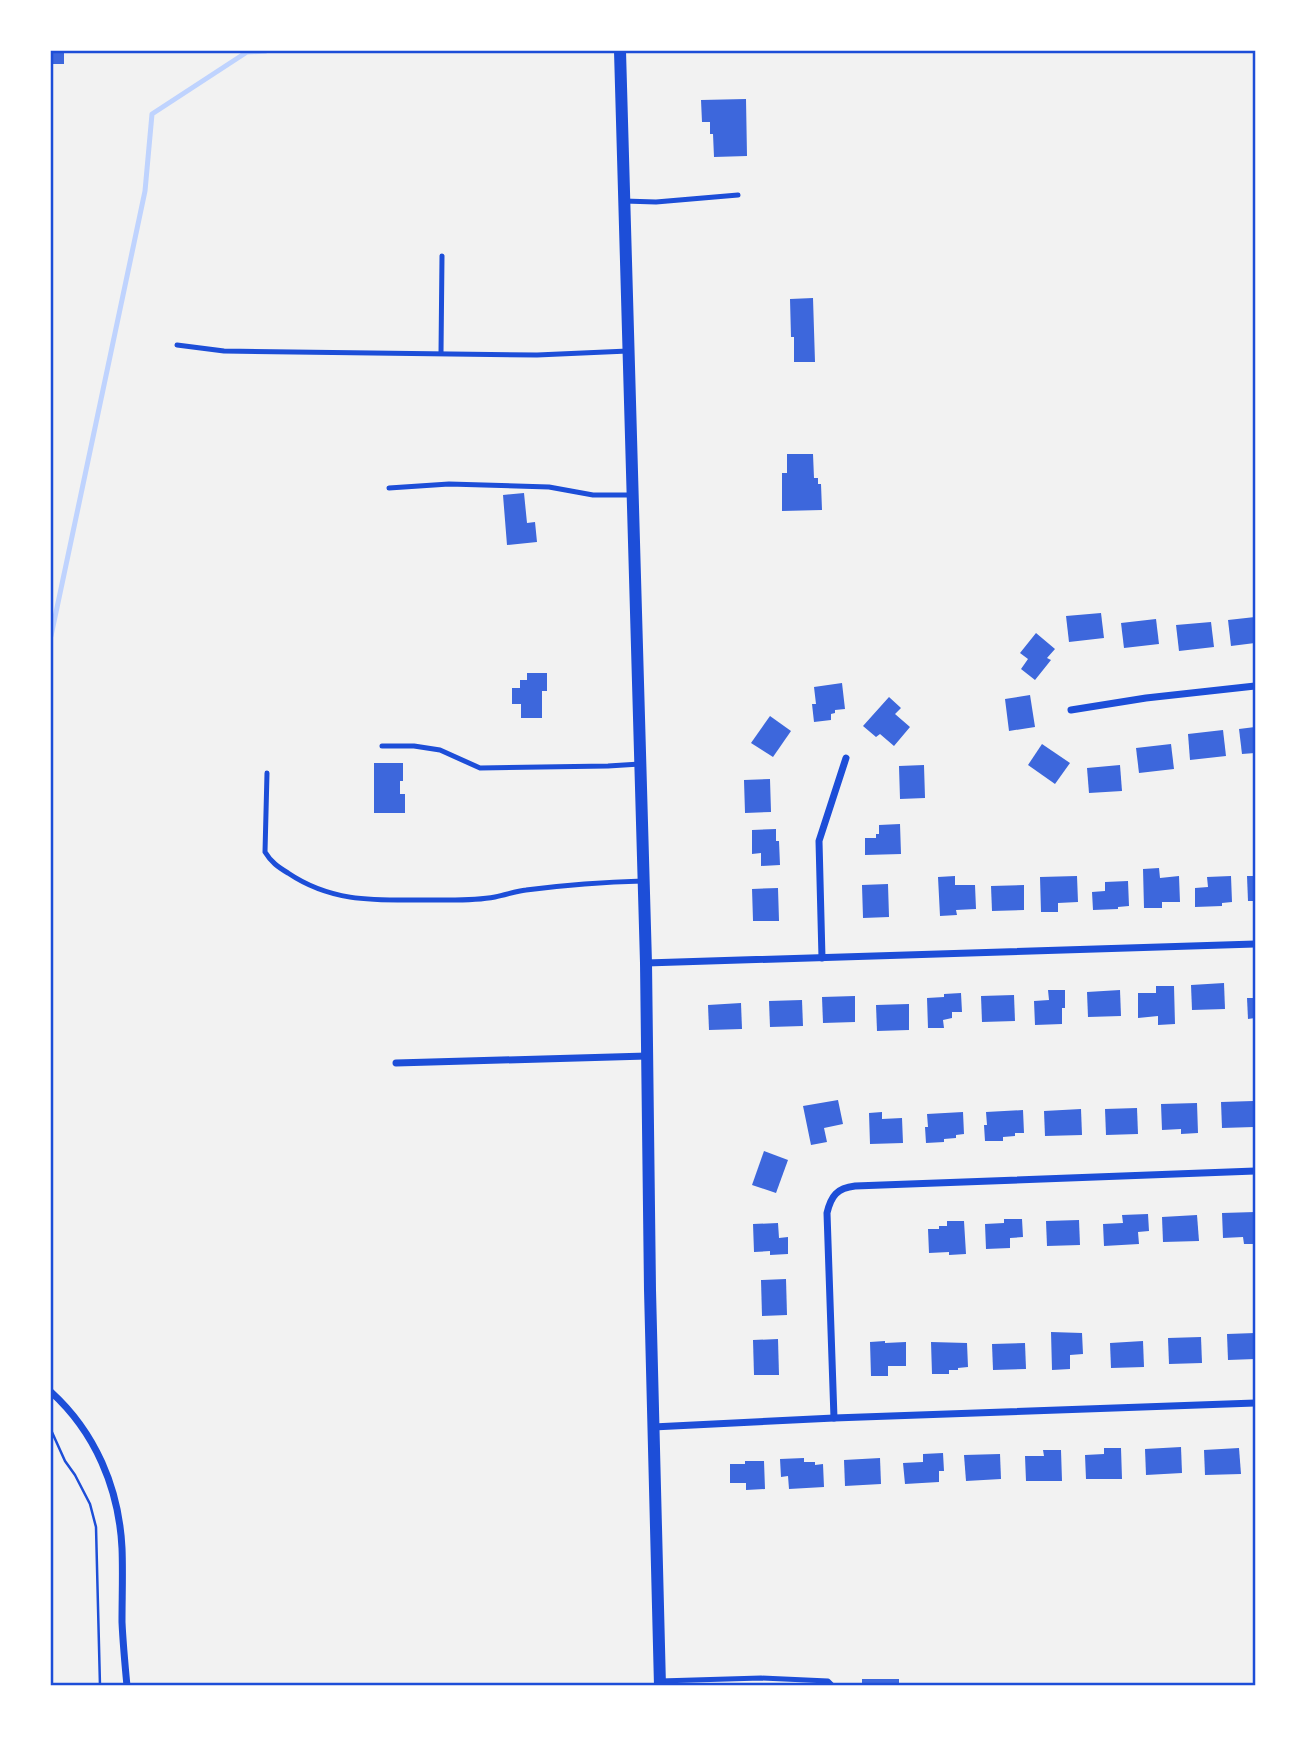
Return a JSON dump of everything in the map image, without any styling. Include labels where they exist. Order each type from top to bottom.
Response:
[{"type":"street","points":[[620,51],[646,963],[660,1684]]},
{"type":"street","points":[[1070,710],[1146,698],[1255,686]]},
{"type":"street","points":[[822,958],[819,841],[846,758]]},
{"type":"street","points":[[646,963],[1255,944]]},
{"type":"street","points":[[396,1063],[647,1056]]},
{"type":"street","points":[[834,1418],[827,1213],[835,1193],[855,1186],[1255,1171]]},
{"type":"street","points":[[51,1392],[87,1433],[105,1467],[114,1494],[122,1548],[122,1623],[127,1686]]},
{"type":"street","points":[[653,1427],[1255,1403]]},
{"type":"lane","points":[[624,201],[656,202],[738,195]]},
{"type":"lane","points":[[441,353],[442,256]]},
{"type":"lane","points":[[177,345],[225,351],[537,355],[628,351]]},
{"type":"lane","points":[[389,488],[449,484],[549,487],[593,495],[632,495]]},
{"type":"lane","points":[[382,746],[414,746],[440,750],[480,768],[640,764]]},
{"type":"lane","points":[[267,773],[265,852],[270,860],[281,868],[320,891],[351,898],[475,900],[522,890],[643,881]]},
{"type":"lane","points":[[660,1684],[761,1678],[828,1681],[833,1686]]},
{"type":"path","points":[[51,1430],[90,1504],[96,1527],[100,1686]]},
{"type":"building","points":[[51,53],[64,53],[64,64],[51,64]]},
{"type":"building","points":[[746,99],[747,156],[714,157],[713,134],[710,134],[710,122],[702,122],[701,100]]},
{"type":"building","points":[[813,298],[815,362],[794,362],[790,299]]},
{"type":"building","points":[[787,454],[813,454],[814,478],[818,478],[818,484],[821,484],[822,510],[782,511],[782,473],[787,473]]},
{"type":"building","points":[[524,493],[527,523],[535,522],[537,542],[507,545],[503,495]]},
{"type":"building","points":[[1101,613],[1104,638],[1069,642],[1066,616]]},
{"type":"building","points":[[1255,617],[1255,643],[1231,646],[1228,620]]},
{"type":"building","points":[[1156,619],[1159,644],[1124,648],[1121,623]]},
{"type":"building","points":[[1211,622],[1214,647],[1179,651],[1176,625]]},
{"type":"building","points":[[1036,633],[1055,649],[1047,658],[1051,660],[1035,680],[1021,669],[1028,659],[1020,653]]},
{"type":"building","points":[[527,673],[547,673],[547,691],[542,691],[542,718],[521,718],[521,704],[512,704],[512,688],[520,688],[520,680],[527,680]]},
{"type":"building","points":[[842,683],[845,709],[835,710],[835,713],[831,714],[831,720],[814,722],[814,687]]},
{"type":"building","points":[[1030,695],[1035,727],[1009,731],[1005,699]]},
{"type":"building","points":[[889,697],[901,708],[895,714],[910,727],[894,746],[880,734],[876,737],[863,726]]},
{"type":"building","points":[[770,716],[791,731],[773,757],[751,743]]},
{"type":"building","points":[[1255,727],[1255,753],[1242,754],[1239,729]]},
{"type":"building","points":[[1223,730],[1226,756],[1190,760],[1188,734]]},
{"type":"building","points":[[1042,744],[1070,763],[1055,784],[1028,765]]},
{"type":"building","points":[[1171,744],[1174,769],[1139,773],[1136,748]]},
{"type":"building","points":[[374,763],[403,763],[400,794],[405,794],[405,813],[374,813]]},
{"type":"building","points":[[924,765],[925,798],[900,799],[899,766]]},
{"type":"building","points":[[1120,765],[1122,791],[1089,793],[1087,768]]},
{"type":"building","points":[[770,779],[771,812],[745,813],[744,780]]},
{"type":"building","points":[[900,824],[901,854],[865,855],[865,838],[876,838],[879,825]]},
{"type":"building","points":[[776,829],[780,865],[761,866],[761,853],[752,854],[752,830]]},
{"type":"building","points":[[1159,868],[1160,878],[1179,876],[1180,902],[1162,902],[1162,908],[1144,908],[1143,869]]},
{"type":"building","points":[[955,876],[955,885],[975,885],[976,909],[956,910],[957,915],[940,916],[938,877]]},
{"type":"building","points":[[1077,876],[1078,902],[1058,903],[1058,912],[1041,912],[1040,877]]},
{"type":"building","points":[[1231,876],[1232,902],[1222,903],[1222,906],[1195,907],[1195,888],[1208,887],[1207,877]]},
{"type":"building","points":[[1247,876],[1255,876],[1255,901],[1248,901]]},
{"type":"building","points":[[1128,881],[1129,906],[1093,910],[1092,892],[1105,891],[1105,882]]},
{"type":"building","points":[[888,884],[889,917],[863,918],[862,885]]},
{"type":"building","points":[[1024,885],[1024,910],[992,911],[991,886]]},
{"type":"building","points":[[778,888],[779,921],[753,921],[752,889]]},
{"type":"building","points":[[1224,983],[1225,1009],[1192,1010],[1191,985]]},
{"type":"building","points":[[1156,986],[1174,986],[1175,1024],[1158,1025],[1158,1016],[1138,1018],[1138,993],[1156,993]]},
{"type":"building","points":[[1048,990],[1065,990],[1062,1024],[1035,1025],[1034,1001],[1049,1000]]},
{"type":"building","points":[[1120,990],[1121,1016],[1088,1017],[1087,992]]},
{"type":"building","points":[[961,993],[962,1012],[952,1012],[952,1018],[943,1020],[944,1028],[928,1028],[927,998]]},
{"type":"building","points":[[1014,995],[1015,1021],[982,1022],[981,996]]},
{"type":"building","points":[[855,996],[855,1022],[823,1023],[822,997]]},
{"type":"building","points":[[1247,998],[1255,998],[1255,1018],[1248,1019]]},
{"type":"building","points":[[802,1000],[803,1026],[770,1027],[769,1001]]},
{"type":"building","points":[[741,1003],[742,1029],[709,1030],[708,1005]]},
{"type":"building","points":[[909,1004],[909,1030],[877,1031],[876,1005]]},
{"type":"building","points":[[838,1100],[843,1124],[824,1128],[827,1142],[811,1145],[803,1106]]},
{"type":"building","points":[[1253,1101],[1254,1127],[1222,1128],[1221,1102]]},
{"type":"building","points":[[1197,1103],[1198,1133],[1181,1134],[1181,1129],[1162,1130],[1161,1104]]},
{"type":"building","points":[[1137,1108],[1138,1134],[1106,1135],[1105,1109]]},
{"type":"building","points":[[1081,1109],[1082,1135],[1045,1136],[1044,1111]]},
{"type":"building","points":[[1023,1110],[1024,1133],[1003,1137],[1003,1141],[985,1141],[986,1112]]},
{"type":"building","points":[[882,1112],[882,1119],[902,1118],[903,1143],[870,1144],[869,1113]]},
{"type":"building","points":[[963,1112],[964,1134],[944,1139],[944,1142],[926,1143],[927,1114]]},
{"type":"building","points":[[764,1151],[788,1160],[776,1193],[752,1185]]},
{"type":"building","points":[[1255,1212],[1255,1244],[1244,1244],[1243,1237],[1223,1238],[1222,1213]]},
{"type":"building","points":[[1148,1214],[1149,1231],[1138,1232],[1139,1244],[1104,1246],[1103,1224],[1123,1223],[1122,1215]]},
{"type":"building","points":[[1197,1215],[1199,1241],[1163,1242],[1162,1217]]},
{"type":"building","points":[[1004,1219],[1022,1219],[1023,1237],[1010,1238],[1010,1248],[986,1249],[985,1224],[1004,1223]]},
{"type":"building","points":[[1079,1220],[1080,1245],[1047,1246],[1046,1221]]},
{"type":"building","points":[[947,1221],[964,1221],[966,1254],[929,1253],[928,1229],[947,1226]]},
{"type":"building","points":[[778,1223],[779,1238],[788,1237],[788,1254],[754,1252],[753,1224]]},
{"type":"building","points":[[786,1279],[787,1315],[762,1316],[761,1280]]},
{"type":"building","points":[[1051,1332],[1082,1333],[1083,1354],[1070,1355],[1070,1369],[1052,1370]]},
{"type":"building","points":[[1255,1333],[1255,1359],[1228,1360],[1227,1334]]},
{"type":"building","points":[[1201,1337],[1202,1363],[1169,1364],[1168,1338]]},
{"type":"building","points":[[778,1339],[779,1375],[754,1375],[753,1340]]},
{"type":"building","points":[[1143,1341],[1144,1367],[1111,1368],[1110,1343]]},
{"type":"building","points":[[870,1342],[906,1342],[906,1366],[888,1366],[888,1376],[871,1376]]},
{"type":"building","points":[[931,1342],[967,1343],[968,1367],[949,1370],[949,1374],[932,1374]]},
{"type":"building","points":[[1025,1343],[1026,1369],[993,1370],[992,1344]]},
{"type":"building","points":[[1181,1447],[1182,1473],[1146,1475],[1145,1449]]},
{"type":"building","points":[[1104,1448],[1121,1448],[1122,1479],[1086,1479],[1085,1455],[1104,1454]]},
{"type":"building","points":[[1239,1448],[1241,1474],[1205,1475],[1204,1450]]},
{"type":"building","points":[[1043,1450],[1061,1450],[1062,1481],[1026,1481],[1025,1456],[1044,1456]]},
{"type":"building","points":[[943,1453],[944,1471],[939,1471],[939,1482],[905,1484],[903,1463],[923,1462],[923,1454]]},
{"type":"building","points":[[1000,1454],[1001,1479],[966,1481],[964,1455]]},
{"type":"building","points":[[804,1458],[804,1462],[823,1464],[824,1487],[789,1489],[788,1476],[781,1477],[780,1459]]},
{"type":"building","points":[[880,1458],[881,1484],[845,1486],[844,1460]]},
{"type":"building","points":[[745,1461],[764,1461],[765,1489],[746,1490],[746,1483],[730,1483],[730,1464],[745,1464]]},
{"type":"building","points":[[862,1679],[899,1679],[899,1686],[862,1686]]},
{"type":"waterway","points":[[51,636],[145,191],[152,114],[247,52],[266,51]]}]
